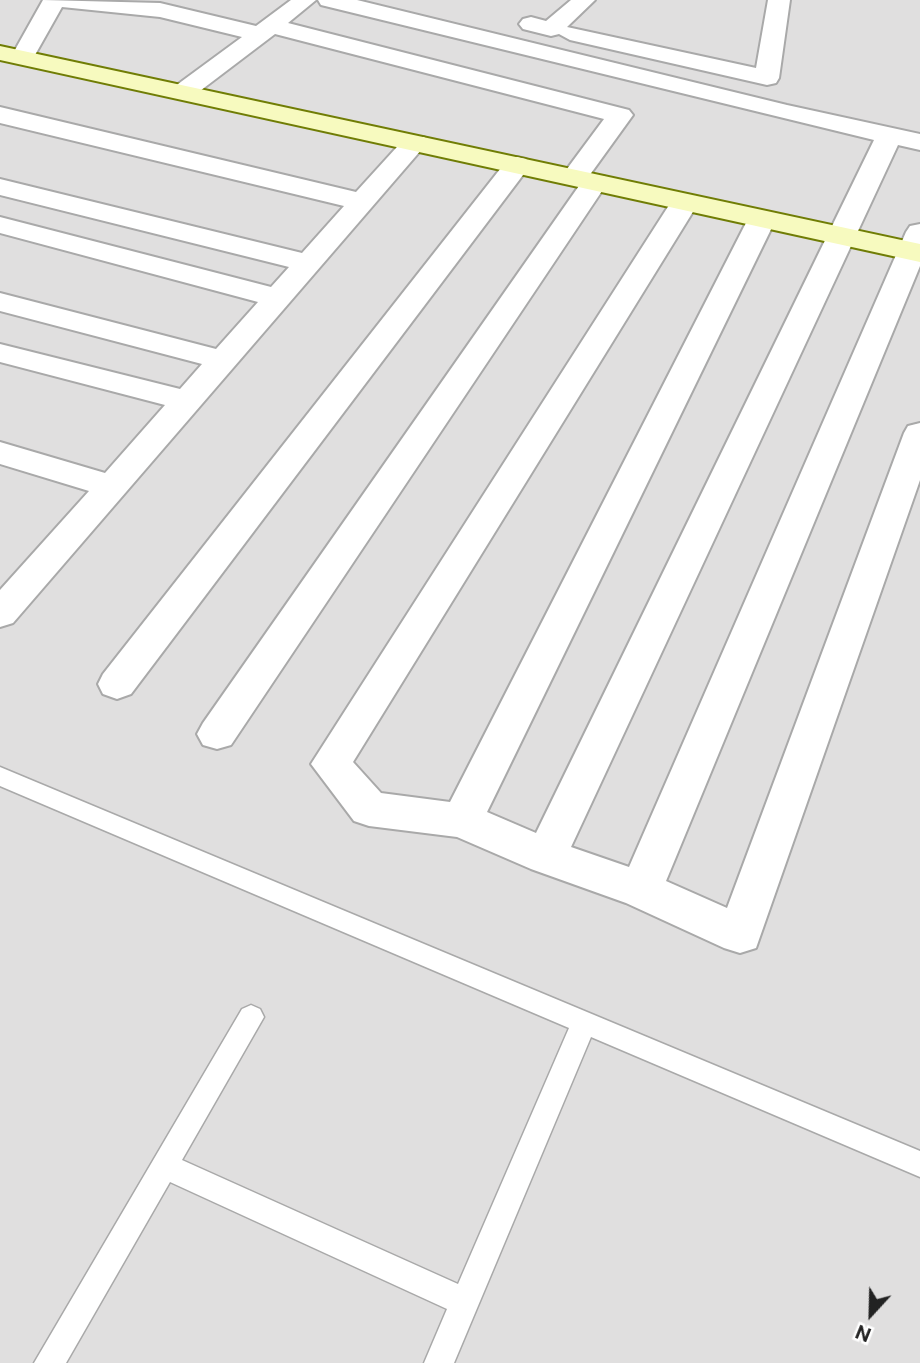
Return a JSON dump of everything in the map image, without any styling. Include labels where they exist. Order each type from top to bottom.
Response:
[{"type":"street","points":[[0,80],[11,55],[57,0],[160,10],[266,29],[620,115],[584,180],[217,734]]},
{"type":"street","points":[[183,92],[305,0]]},
{"type":"street","points":[[329,0],[920,142]]},
{"type":"street","points":[[551,29],[584,0]]},
{"type":"street","points":[[513,19],[767,78],[779,0]]},
{"type":"street","points":[[11,55],[762,219],[844,236],[918,246],[641,890]]},
{"type":"street","points":[[0,115],[362,202]]},
{"type":"street","points":[[545,856],[844,236],[889,136]]},
{"type":"street","points":[[0,614],[14,577],[112,486],[415,142]]},
{"type":"street","points":[[117,684],[517,165]]},
{"type":"street","points":[[0,187],[308,263]]},
{"type":"street","points":[[685,202],[331,764],[369,809],[462,820],[545,856],[641,890],[740,934],[920,433]]},
{"type":"street","points":[[462,820],[762,219]]},
{"type":"street","points":[[0,225],[277,298]]},
{"type":"street","points":[[0,302],[223,359]]},
{"type":"street","points":[[0,353],[188,401]]},
{"type":"street","points":[[0,453],[112,486]]},
{"type":"lane","points":[[0,776],[920,1164]]},
{"type":"lane","points":[[49,1363],[251,1017]]},
{"type":"lane","points":[[439,1363],[584,1024]]},
{"type":"lane","points":[[164,1166],[465,1302]]},
{"type":"shaded area","points":[[0,0],[920,0],[920,1363],[0,1363]]}]
